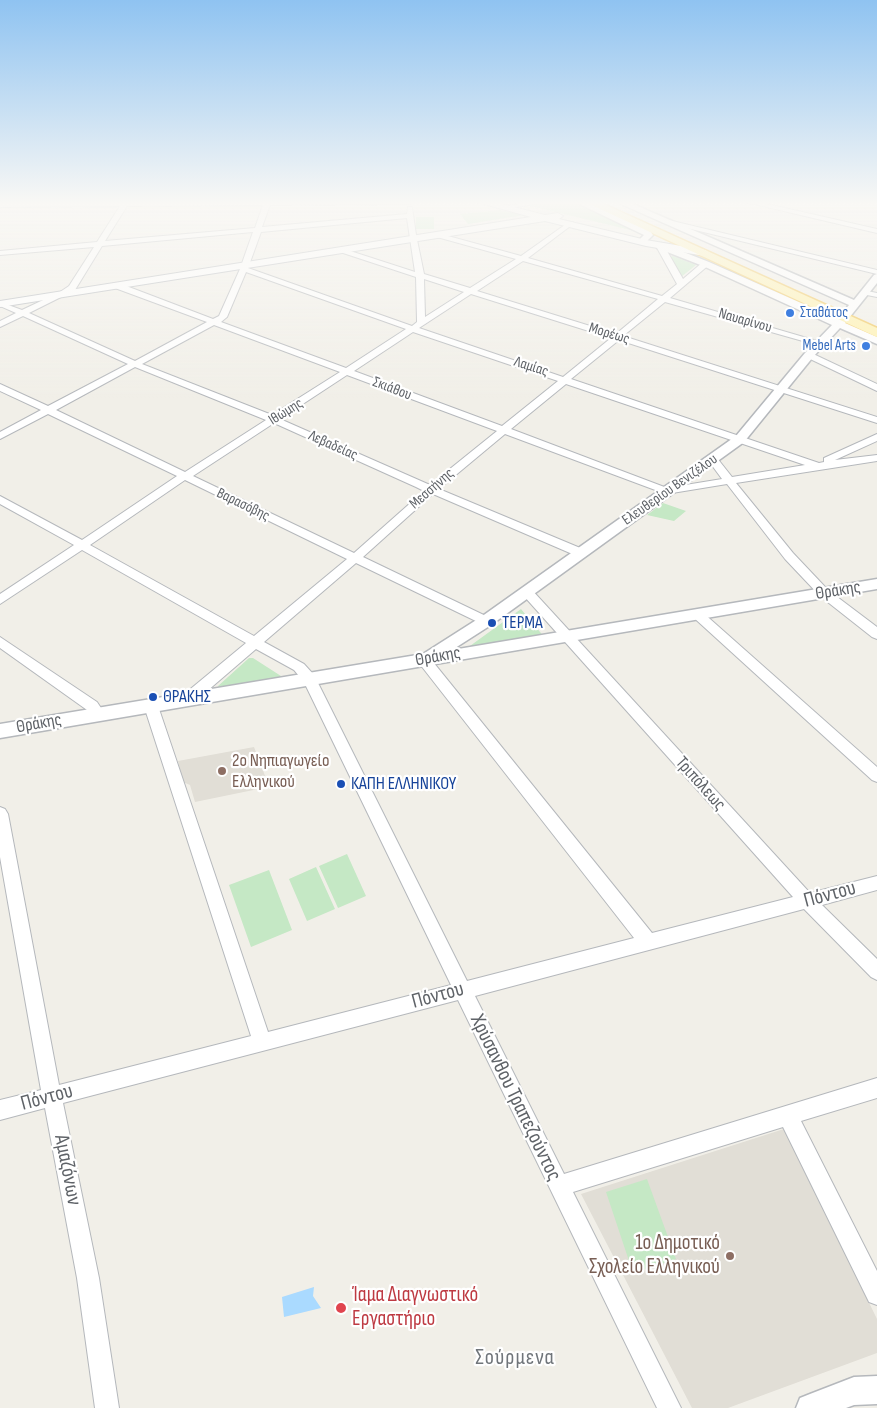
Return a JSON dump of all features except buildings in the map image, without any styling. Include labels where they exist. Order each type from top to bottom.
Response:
[{"type":"main road","points":[[1,303],[68,291],[233,267]]},
{"type":"main road","points":[[68,291],[118,286],[235,267]]},
{"type":"main road","points":[[732,267],[852,307],[877,333]]},
{"type":"main road","points":[[756,267],[877,319]]},
{"type":"street","points":[[0,324],[68,291],[85,267]]},
{"type":"street","points":[[0,436],[217,322],[226,314],[244,267]]},
{"type":"street","name":"Λαμίας","points":[[250,267],[564,379],[817,466]]},
{"type":"street","name":"Μορέως","points":[[393,267],[617,336],[877,420]]},
{"type":"street","points":[[417,326],[420,275],[418,267]]},
{"type":"street","name":"Ιθώμης","points":[[0,600],[185,476],[509,267]]},
{"type":"street","name":"Ναυαρίνου","points":[[553,267],[820,343]]},
{"type":"street","points":[[672,267],[681,283]]},
{"type":"street","name":"Μεσσήνης","points":[[187,700],[254,641],[354,559],[432,489],[664,298],[697,267]]},
{"type":"street","points":[[768,267],[840,298],[852,307],[877,341]]},
{"type":"street","points":[[855,267],[877,272]]},
{"type":"street","name":"Ελευθερίου Βενιζέλου","points":[[424,660],[486,621],[740,439],[809,355],[877,278]]},
{"type":"street","name":"Σκιάθου","points":[[118,286],[666,491]]},
{"type":"street","points":[[852,307],[877,295]]},
{"type":"street","name":"Λεβαδείας","points":[[1,303],[22,314],[273,419],[581,553]]},
{"type":"street","points":[[809,355],[877,388]]},
{"type":"street","name":"Βαρασόβης","points":[[0,387],[486,621]]},
{"type":"street","points":[[817,466],[877,436]]},
{"type":"street","points":[[848,451],[877,467]]},
{"type":"street","points":[[666,491],[877,458]]},
{"type":"street","points":[[713,460],[788,556],[824,593],[877,634]]},
{"type":"street","points":[[0,499],[299,667],[309,679]]},
{"type":"street","name":"Θράκης","points":[[0,731],[877,584]]},
{"type":"street","name":"Τριπόλεως","points":[[527,592],[807,901],[877,971]]},
{"type":"street","points":[[697,614],[877,776]]},
{"type":"street","points":[[0,642],[92,706],[98,714]]},
{"type":"street","points":[[424,660],[648,942]]},
{"type":"street","name":"Χρύσανθου Τραπεζούντος","points":[[309,679],[669,1408]]},
{"type":"street","points":[[151,706],[262,1042]]},
{"type":"street","name":"Αμαζόνων","points":[[0,814],[52,1097],[88,1278],[107,1408]]},
{"type":"street","name":"Πόντου","points":[[0,1110],[877,883]]},
{"type":"street","points":[[558,1186],[877,1088]]},
{"type":"street","points":[[788,1115],[877,1294]]},
{"type":"street","points":[[810,1408],[854,1391],[877,1390]]},
{"type":"shaded area","name":"2ο Νηπιαγωγείο Ελληνικού","points":[[254,747],[267,781],[271,781],[273,786],[195,802],[190,785],[183,782],[178,761]]},
{"type":"shaded area","name":"1ο Δημοτικό Σχολείο Ελληνικού","points":[[784,1129],[877,1319],[877,1353],[728,1408],[692,1408],[581,1194]]},
{"type":"green space","points":[[675,267],[694,267],[681,277]]},
{"type":"green space","points":[[663,503],[686,511],[674,521],[647,515]]},
{"type":"green space","points":[[521,609],[545,638],[463,651]]},
{"type":"green space","points":[[249,658],[253,658],[281,676],[279,679],[220,689],[218,686]]},
{"type":"green space","points":[[347,854],[366,896],[338,908],[319,866]]},
{"type":"green space","points":[[316,867],[335,909],[307,921],[289,879]]},
{"type":"green space","points":[[269,870],[292,930],[251,947],[229,885]]},
{"type":"green space","points":[[647,1179],[676,1259],[633,1273],[606,1192]]},
{"type":"water","points":[[314,1287],[313,1296],[321,1308],[284,1317],[282,1297]]},
{"type":"place","name":"Σταθάτος","points":[[790,313]]},
{"type":"place","name":"Mebel Arts","points":[[866,346]]},
{"type":"place","name":"TΕΡΜΑ","points":[[492,623]]},
{"type":"place","name":"ΘΡΑΚΗΣ","points":[[153,697]]},
{"type":"place","name":"2ο Νηπιαγωγείο Ελληνικού","points":[[222,771]]},
{"type":"place","name":"ΚΑΠΗ ΕΛΛΗΝΙΚΟΥ","points":[[341,784]]},
{"type":"place","name":"1ο Δημοτικό Σχολείο Ελληνικού","points":[[730,1256]]},
{"type":"place","name":"Ίαμα Διαγνωστικό Εργαστήριο","points":[[341,1308]]},
{"type":"district","name":"Σούρμενα","points":[[515,1358]]}]
